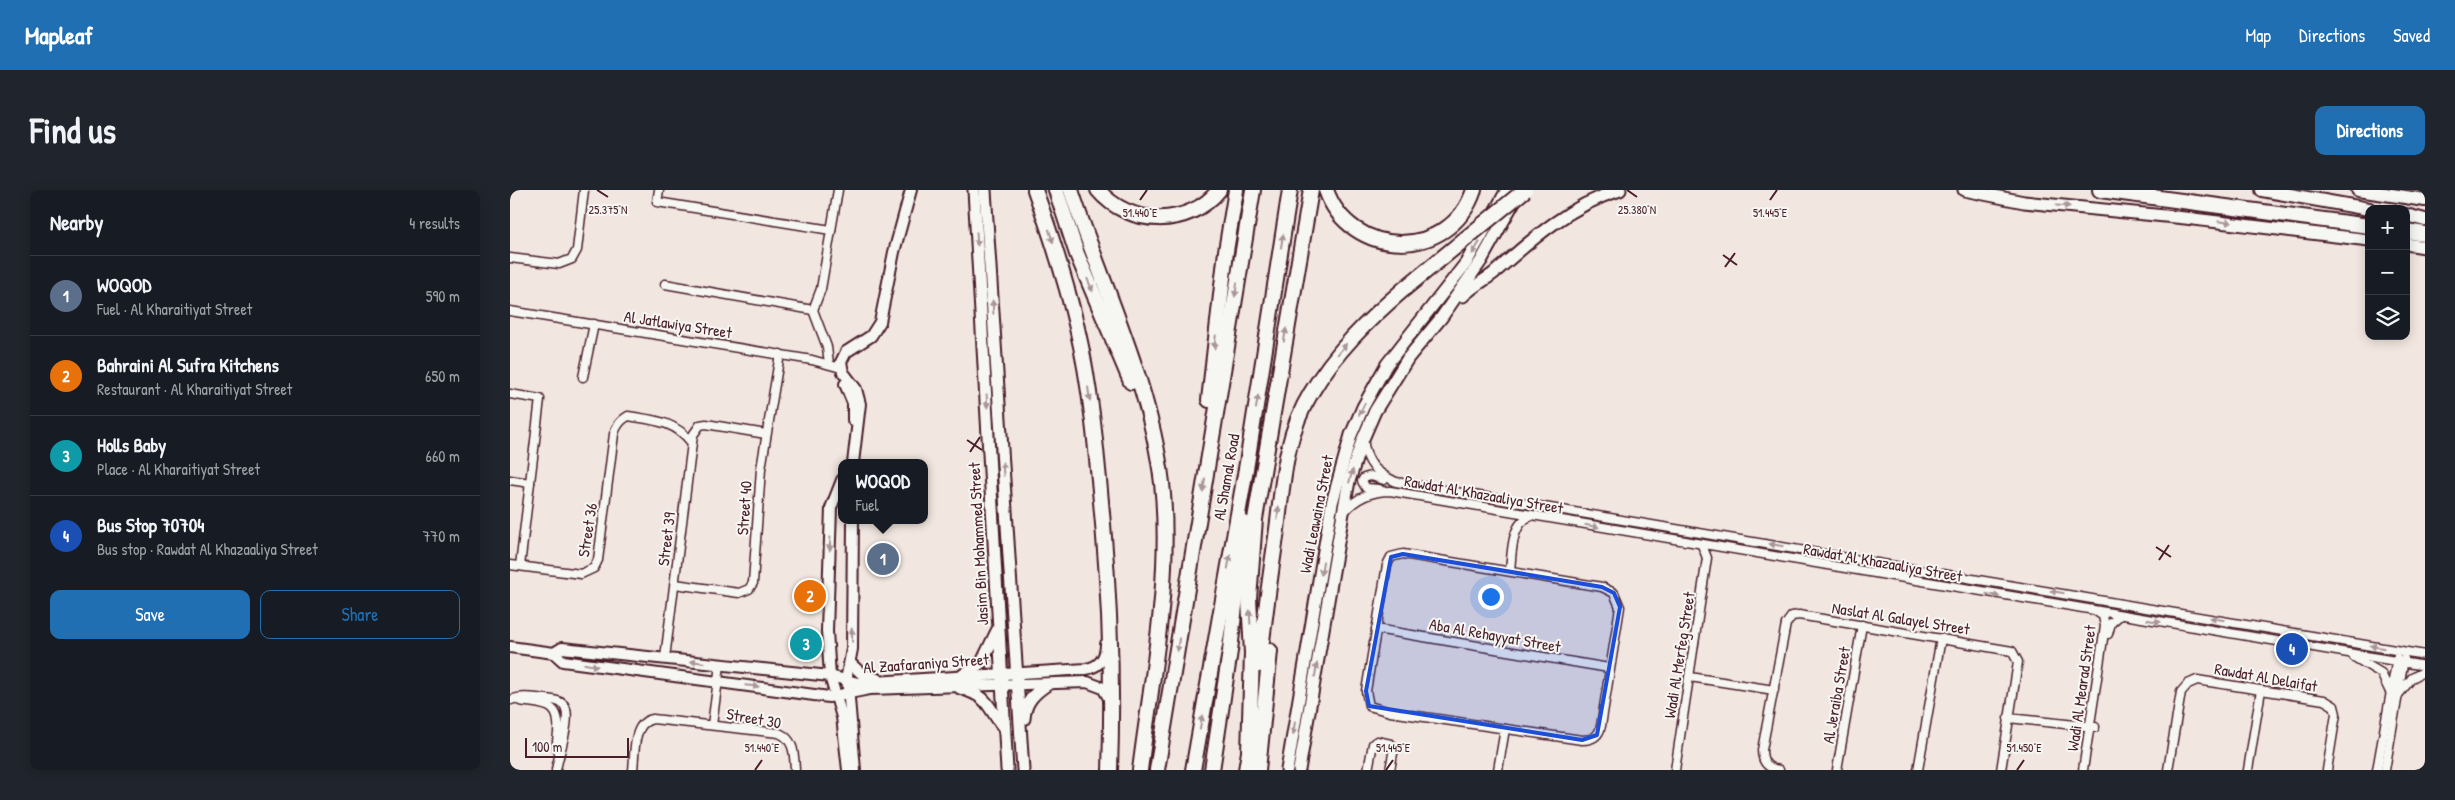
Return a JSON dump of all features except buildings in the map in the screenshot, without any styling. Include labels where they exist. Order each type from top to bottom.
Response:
[{"type":"highway","points":[[1035,190],[1065,278],[1085,368],[1103,522],[1112,644],[1110,770]]},
{"type":"highway","points":[[1056,190],[1077,254],[1149,418]]},
{"type":"highway","points":[[1071,190],[1135,369],[1149,418],[1162,481],[1165,522],[1165,567],[1140,770]]},
{"type":"highway","points":[[1098,190],[1109,201],[1126,212],[1159,219],[1180,216],[1198,209],[1219,190]]},
{"type":"highway","points":[[1209,452],[1209,398],[1236,190]]},
{"type":"highway","name":"Al Shamal Road","points":[[1157,770],[1253,190]]},
{"type":"highway","name":"Al Shamal Road","points":[[1192,770],[1244,479],[1290,190]]},
{"type":"highway","points":[[1249,753],[1252,653],[1249,599],[1255,519],[1311,190]]},
{"type":"highway","points":[[1326,190],[1340,217],[1357,231],[1379,241],[1400,243],[1421,240],[1442,230],[1462,212],[1474,190]]},
{"type":"highway","points":[[1246,770],[1286,456],[1310,395],[1333,359],[1351,338],[1404,288],[1525,190]]},
{"type":"highway","points":[[2100,190],[2365,225]]},
{"type":"highway","points":[[2410,232],[2425,234]]},
{"type":"highway","points":[[1212,770],[1230,650],[1242,548],[1244,479]]},
{"type":"highway","points":[[1258,770],[1273,603],[1275,544]]},
{"type":"main road","name":"Jasim Bin Mohammed Street","points":[[974,190],[1007,770]]},
{"type":"main road","name":"Jasim Bin Mohammed Street","points":[[985,190],[1021,743]]},
{"type":"main road","name":"Wadi Leawaina Street","points":[[1287,770],[1332,503],[1351,435],[1363,408],[1387,364],[1466,263],[1507,190]]},
{"type":"main road","name":"Wadi Leawaina Street","points":[[1301,769],[1343,513],[1349,481],[1363,438],[1396,375],[1441,318],[1481,261],[1520,190]]},
{"type":"main road","points":[[1441,318],[1475,284],[1492,274],[1559,220],[1590,201],[1620,190]]},
{"type":"main road","points":[[1964,190],[2024,202],[2186,218],[2365,240]]},
{"type":"main road","points":[[2262,190],[2365,208]]},
{"type":"main road","points":[[2358,190],[2425,200]]},
{"type":"main road","points":[[2387,190],[2425,200]]},
{"type":"main road","points":[[2410,216],[2425,220]]},
{"type":"main road","points":[[2410,245],[2425,247]]},
{"type":"main road","points":[[963,676],[982,662],[998,627]]},
{"type":"main road","points":[[1023,770],[1021,743],[1027,705],[1034,693],[1048,684]]},
{"type":"main road","points":[[960,688],[985,699],[1004,728]]},
{"type":"street","points":[[510,258],[559,264],[572,259],[576,250],[584,190]]},
{"type":"street","points":[[659,190],[657,202],[831,230]]},
{"type":"street","points":[[838,190],[821,289],[813,310],[829,353],[849,391],[853,409],[847,459]]},
{"type":"street","points":[[865,338],[877,312],[906,190]]},
{"type":"street","points":[[836,366],[846,352],[865,338],[880,322],[894,252],[911,190]]},
{"type":"street","points":[[665,284],[813,310]]},
{"type":"street","name":"Al Jatlawiya Street","points":[[510,310],[780,354],[836,366]]},
{"type":"street","points":[[583,377],[594,324]]},
{"type":"street","name":"Street 40","points":[[675,584],[739,593],[751,586],[754,580],[758,501],[766,434],[780,354]]},
{"type":"street","points":[[836,366],[856,389],[860,404],[853,459]]},
{"type":"street","points":[[510,394],[540,399],[520,566]]},
{"type":"street","name":"Street 36","points":[[510,565],[581,574],[594,568],[598,560],[615,431],[620,422],[628,416],[660,421],[678,428],[691,442]]},
{"type":"street","name":"Street 39","points":[[665,658],[693,435],[700,425],[766,434]]},
{"type":"street","name":"Rawdat Al Khazaaliya Street","points":[[1363,438],[1366,458],[1371,467],[1379,474],[1396,482],[2425,655]]},
{"type":"street","points":[[1396,482],[1367,476],[1362,481],[1366,488],[1383,488],[1396,492]]},
{"type":"street","points":[[510,480],[530,483]]},
{"type":"street","points":[[838,491],[832,508],[827,607],[830,676],[843,727],[848,770]]},
{"type":"street","name":"Rawdat Al Khazaaliya Street","points":[[1343,513],[1358,500],[1370,494],[1383,491],[1396,492],[1720,549],[2425,666]]},
{"type":"street","points":[[1505,512],[1512,518],[1516,531]]},
{"type":"street","points":[[1510,571],[1516,531],[1521,522],[1532,516]]},
{"type":"street","name":"Al Zaafaraniya Street","points":[[554,653],[562,648],[665,658],[830,676],[848,682],[885,682],[1086,669],[1097,665],[1103,660],[1106,648],[1101,557],[1103,522]]},
{"type":"street","points":[[853,524],[852,649],[848,682],[855,770]]},
{"type":"street","name":"Wadi Al Merfeg Street","points":[[1679,770],[1708,558],[1702,545]]},
{"type":"street","name":"Wadi Al Merfeg Street","points":[[1675,770],[1711,560],[1720,549]]},
{"type":"street","points":[[1403,554],[1510,571],[1602,586],[1614,593],[1620,607],[1601,726],[1594,738],[1582,740],[1390,712],[1369,706],[1366,691],[1388,560],[1395,555],[1403,554]]},
{"type":"street","name":"Wadi Al Mearad Street","points":[[2089,770],[2105,626],[2103,616],[2097,612]]},
{"type":"street","name":"Naslat Al Galayel Street","points":[[1779,770],[1767,766],[1762,755],[1786,624],[1789,618],[1799,615],[2008,650],[2016,655],[2016,674],[2001,770]]},
{"type":"street","name":"Wadi Al Mearad Street","points":[[2083,770],[2093,727],[2109,631],[2111,624],[2119,616]]},
{"type":"street","name":"Al Jeraiba Street","points":[[1837,770],[1862,625]]},
{"type":"street","name":"Aba Al Rehayyat Street","points":[[1376,628],[1609,668]]},
{"type":"street","points":[[1918,770],[1941,638]]},
{"type":"street","name":"Al Zaafaraniya Street","points":[[510,647],[554,653],[563,660],[717,683],[836,697],[870,689],[1095,684],[1108,694],[1112,711]]},
{"type":"street","points":[[2343,652],[2377,669],[2384,677],[2390,692]]},
{"type":"street","points":[[2385,770],[2402,652]]},
{"type":"street","points":[[2377,770],[2390,692],[2400,662]]},
{"type":"street","points":[[850,663],[862,674],[885,682]]},
{"type":"street","name":"Street 30","points":[[712,725],[720,664]]},
{"type":"street","points":[[2397,697],[2412,678],[2425,671]]},
{"type":"street","points":[[1692,677],[1774,690]]},
{"type":"street","name":"Rawdat Al Delaifat","points":[[2168,770],[2180,697],[2188,684],[2202,680],[2324,700],[2334,706],[2336,718],[2328,770]]},
{"type":"street","points":[[2248,770],[2261,690]]},
{"type":"street","points":[[510,700],[526,697],[556,700],[564,705],[567,713],[556,770]]},
{"type":"street","name":"Street 30","points":[[633,770],[639,729],[646,721],[653,718],[782,735],[792,746],[795,770]]},
{"type":"street","points":[[2008,718],[2093,727]]},
{"type":"street","points":[[1498,770],[1505,729]]},
{"type":"street","points":[[1368,770],[1373,744],[1377,741],[1391,744],[1394,748],[1390,770]]},
{"type":"highlighted area","points":[[1403,554],[1602,587],[1614,593],[1620,607],[1597,735],[1582,740],[1369,706],[1366,691],[1391,557]]},
{"type":"place","name":"WOQOD","points":[[883,559]]},
{"type":"place","name":"Bahraini Al Sufra Kitchens","points":[[810,596]]},
{"type":"place","name":"Holls Baby","points":[[806,644]]},
{"type":"place","name":"Bus Stop 70704","points":[[2292,649]]}]
